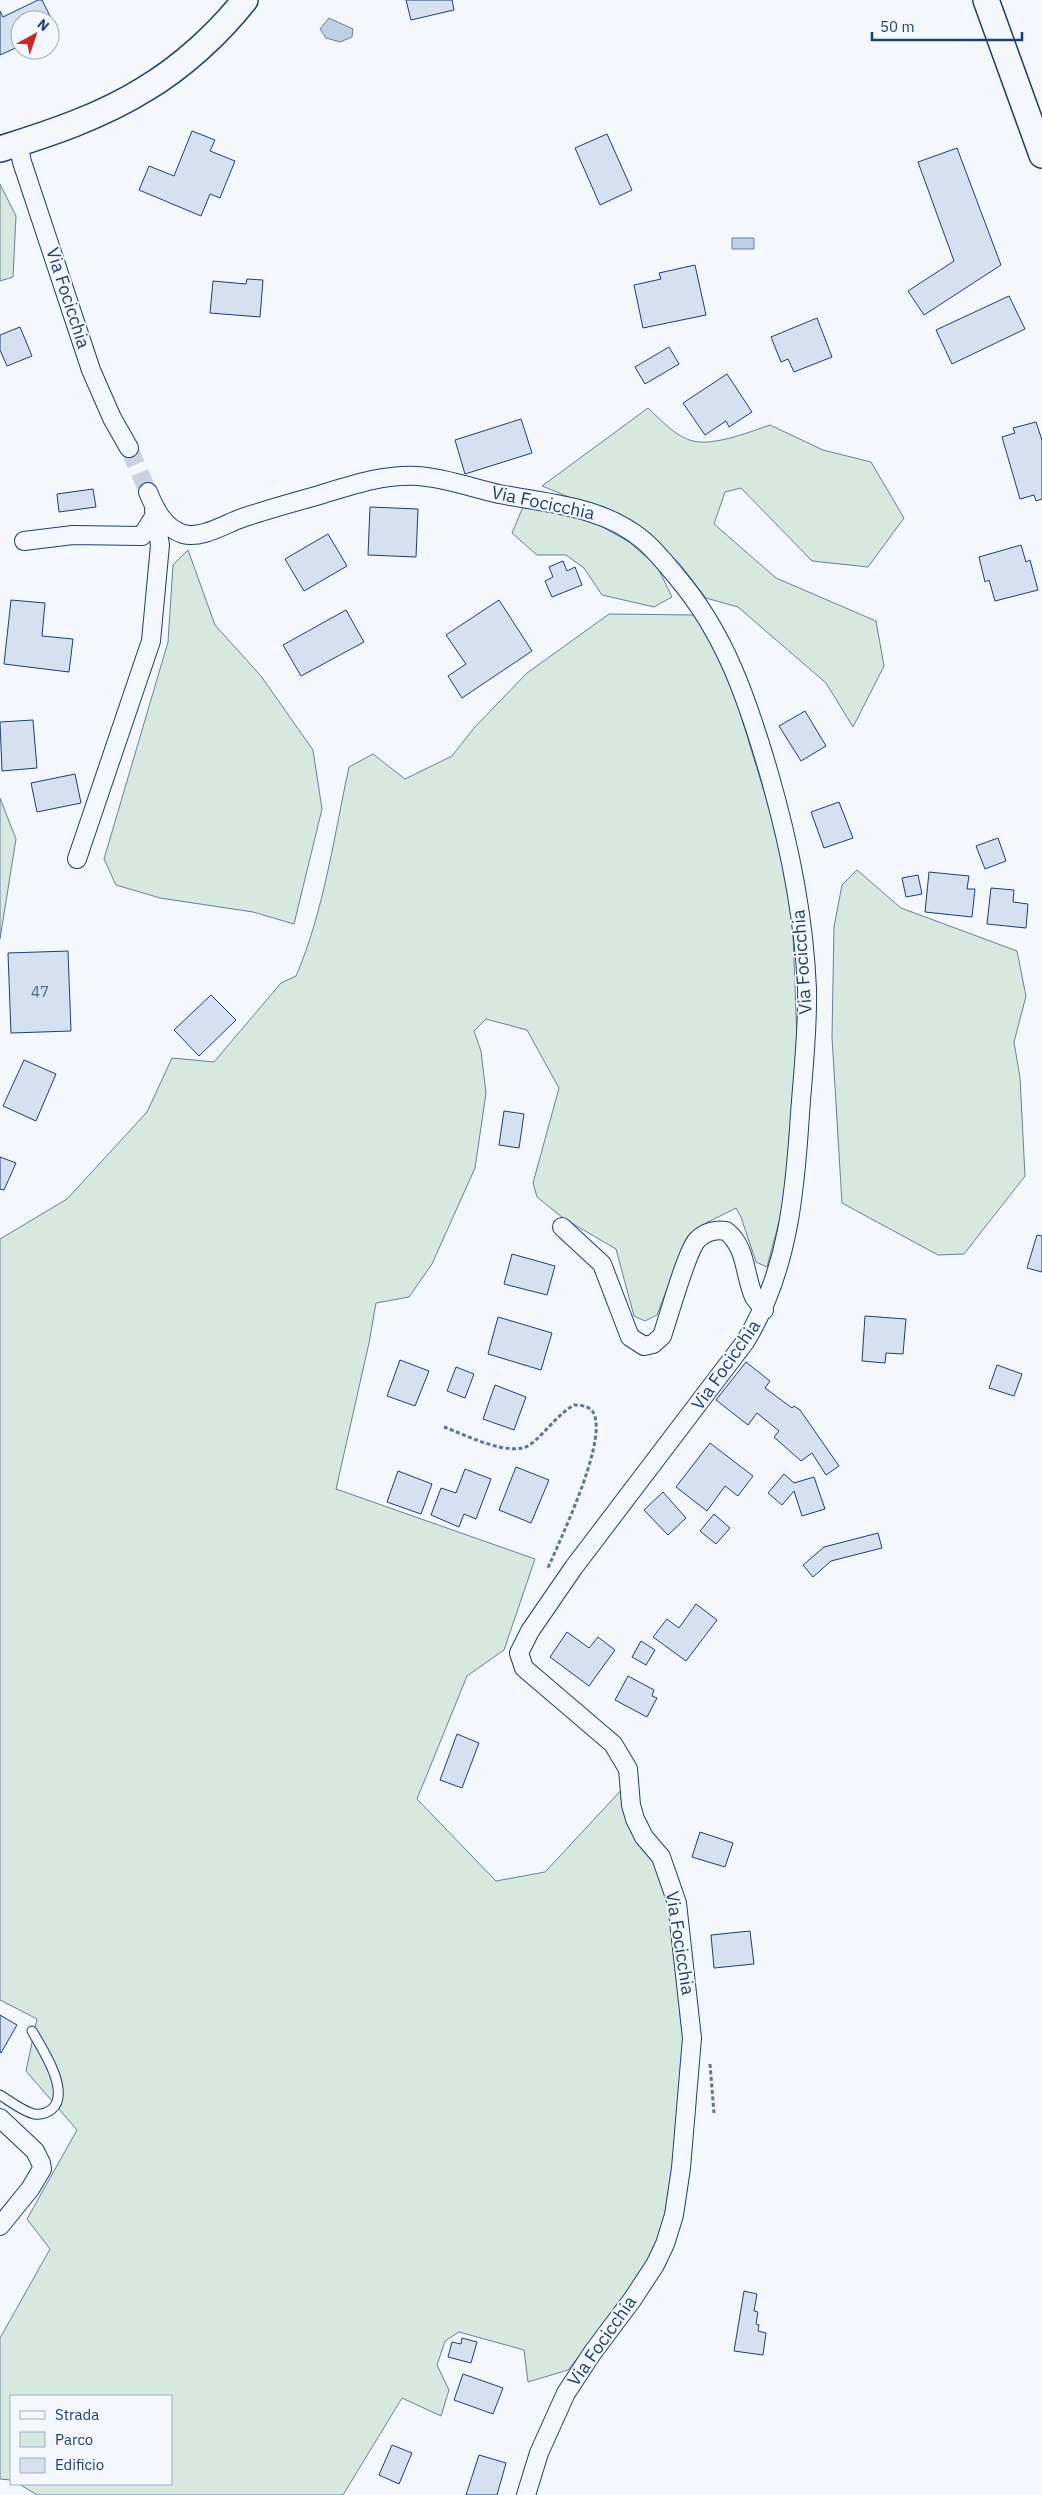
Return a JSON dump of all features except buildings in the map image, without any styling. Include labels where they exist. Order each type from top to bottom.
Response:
[{"type":"main road","points":[[9,146],[101,111],[146,89],[211,37],[245,0]]},
{"type":"main road","points":[[986,0],[1042,155]]},
{"type":"street","name":"Via Focicchia","points":[[9,146],[22,162],[91,370],[112,418],[129,448]]},
{"type":"street","name":"Via Focicchia","points":[[152,504],[171,528],[190,535],[204,532],[262,511],[372,480],[403,476],[449,481],[497,493],[569,506],[616,522],[652,548],[691,594],[727,652],[748,704],[787,838],[803,942],[807,1018],[796,1174],[785,1248],[778,1274],[764,1310],[735,1357],[627,1495],[530,1631],[519,1653],[524,1668],[613,1744],[628,1769],[631,1805],[635,1819],[644,1836],[661,1857],[677,1903],[692,2038],[679,2182],[674,2215],[665,2244],[655,2265],[632,2300],[593,2352],[566,2393],[539,2453],[526,2495]]},
{"type":"street","points":[[24,540],[73,535],[142,536],[152,504]]},
{"type":"street","points":[[77,859],[150,641],[160,545],[152,504]]},
{"type":"street","points":[[562,1227],[602,1264],[630,1337],[644,1346],[653,1344],[662,1336],[686,1265],[697,1240],[710,1232],[726,1231],[739,1245],[754,1296],[764,1310]]},
{"type":"street","points":[[0,2118],[34,2151],[42,2163],[42,2169],[30,2189],[0,2226]]},
{"type":"lane","points":[[0,2095],[32,2114],[45,2114],[56,2106],[59,2092],[54,2072],[32,2031]]},
{"type":"path","points":[[444,1427],[503,1448],[519,1450],[532,1443],[574,1405],[582,1405],[591,1410],[595,1416],[597,1432],[589,1464],[547,1572]]},
{"type":"green space","points":[[0,184],[16,216],[13,277],[0,281]]},
{"type":"green space","points":[[648,408],[676,433],[696,442],[717,441],[770,425],[823,450],[871,462],[904,518],[868,567],[812,561],[741,488],[725,492],[714,524],[776,578],[876,621],[884,666],[853,727],[826,683],[738,607],[706,598],[679,563],[633,523],[542,486]]},
{"type":"green space","points":[[523,507],[587,518],[629,542],[657,566],[672,597],[654,607],[602,595],[584,568],[566,555],[537,555],[512,533]]},
{"type":"green space","points":[[188,550],[215,625],[261,676],[313,750],[322,809],[294,924],[253,912],[160,898],[116,885],[104,859],[168,642],[173,565]]},
{"type":"green space","points":[[609,614],[695,615],[725,663],[776,831],[792,909],[797,1038],[785,1199],[767,1267],[756,1262],[741,1217],[736,1208],[706,1223],[684,1244],[657,1315],[645,1321],[634,1316],[616,1249],[563,1218],[537,1197],[533,1183],[559,1088],[527,1030],[486,1019],[474,1031],[481,1051],[486,1093],[475,1168],[432,1264],[409,1297],[376,1303],[369,1343],[336,1489],[535,1559],[504,1650],[467,1676],[417,1799],[496,1881],[545,1872],[626,1785],[661,1868],[675,1952],[685,2044],[674,2188],[657,2250],[642,2277],[568,2370],[528,2382],[524,2350],[459,2332],[445,2341],[437,2365],[449,2390],[441,2416],[402,2398],[343,2495],[37,2495],[21,2485],[172,2485],[172,2395],[10,2395],[10,2480],[0,2479],[0,2338],[50,2249],[27,2219],[77,2130],[26,2071],[37,2019],[0,2000],[0,1239],[67,1199],[147,1112],[172,1058],[214,1062],[281,983],[296,976],[306,951],[321,900],[349,767],[373,754],[405,779],[452,756],[474,728],[527,673]]},
{"type":"green space","points":[[0,798],[16,839],[0,939]]},
{"type":"green space","points":[[857,870],[901,908],[1017,951],[1026,996],[1014,1042],[1020,1078],[1025,1176],[964,1254],[938,1255],[842,1203],[832,1037],[834,927],[842,885]]},
{"type":"water","points":[[329,18],[353,29],[352,37],[340,42],[326,38],[320,29]]},
{"type":"water","points":[[732,238],[754,238],[754,249],[732,249]]},
{"type":"tunnel","points":[[129,448],[148,492]]}]
